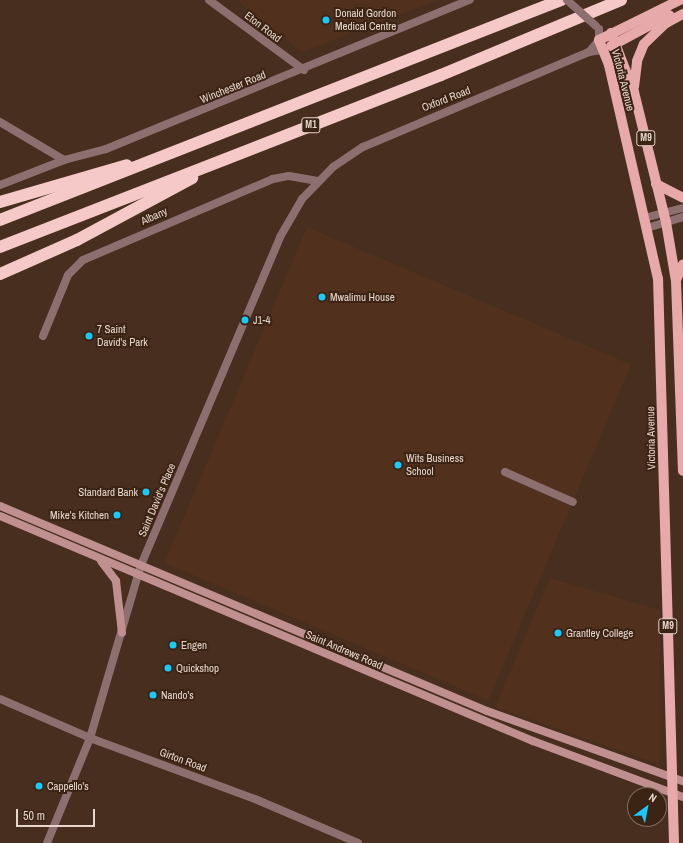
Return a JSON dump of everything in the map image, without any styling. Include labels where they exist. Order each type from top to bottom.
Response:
[{"type":"highway","name":"M1","points":[[0,220],[152,162],[561,0]]},
{"type":"highway","name":"M1","points":[[0,247],[206,167],[622,0]]},
{"type":"highway","points":[[0,202],[97,172],[152,162]]},
{"type":"highway","points":[[0,274],[165,195],[206,167]]},
{"type":"main road","points":[[599,40],[680,0]]},
{"type":"main road","name":"Oxford Road","points":[[604,50],[683,8]]},
{"type":"main road","points":[[634,92],[637,61],[644,44],[666,23],[683,14]]},
{"type":"main road","name":"Victoria Avenue","points":[[610,34],[616,43],[634,92],[665,217],[676,281],[683,471]]},
{"type":"main road","name":"Victoria Avenue","points":[[599,40],[604,50],[653,250],[659,300],[674,843]]},
{"type":"main road","points":[[656,184],[683,198]]},
{"type":"main road","points":[[676,281],[683,264]]},
{"type":"main road","name":"Saint Andrews Road","points":[[0,506],[487,711],[683,781]]},
{"type":"main road","name":"Saint Andrews Road","points":[[0,516],[533,741],[683,797]]},
{"type":"main road","points":[[92,555],[114,575],[122,633]]},
{"type":"street","name":"Eton Road","points":[[209,0],[304,70]]},
{"type":"street","name":"Winchester Road","points":[[0,185],[64,160],[100,151],[304,70],[470,0]]},
{"type":"street","points":[[567,0],[598,27],[610,34]]},
{"type":"street","points":[[590,52],[599,40],[598,27]]},
{"type":"street","name":"Oxford Road","points":[[318,181],[362,147],[590,52],[604,50]]},
{"type":"street","points":[[0,122],[64,160]]},
{"type":"street","name":"Albany","points":[[43,336],[68,275],[84,260],[273,179],[289,176],[318,181]]},
{"type":"street","name":"Saint David's Place","points":[[47,843],[90,738],[141,565],[280,237],[302,199],[318,181]]},
{"type":"street","points":[[647,228],[683,208]]},
{"type":"street","points":[[644,218],[683,217]]},
{"type":"street","points":[[505,472],[573,502]]},
{"type":"street","name":"Girton Road","points":[[0,698],[90,738],[256,799],[358,843]]},
{"type":"shaded area","name":"Donald Gordon Medical Centre","points":[[237,0],[438,0],[302,52]]},
{"type":"shaded area","name":"Wits Business School","points":[[307,227],[631,365],[488,701],[164,563]]},
{"type":"shaded area","points":[[550,578],[660,610],[659,764],[495,707]]},
{"type":"place","name":"Donald Gordon Medical Centre","points":[[326,20]]},
{"type":"place","name":"Mwalimu House","points":[[322,297]]},
{"type":"place","name":"J1-4","points":[[245,320]]},
{"type":"place","name":"7 Saint David's Park","points":[[89,336]]},
{"type":"place","name":"Wits Business School","points":[[398,465]]},
{"type":"place","name":"Standard Bank","points":[[146,492]]},
{"type":"place","name":"Mike's Kitchen","points":[[117,515]]},
{"type":"place","name":"Grantley College","points":[[558,633]]},
{"type":"place","name":"Engen","points":[[173,645]]},
{"type":"place","name":"Quickshop","points":[[168,668]]},
{"type":"place","name":"Nando's","points":[[153,695]]},
{"type":"place","name":"Cappello's","points":[[39,786]]}]
